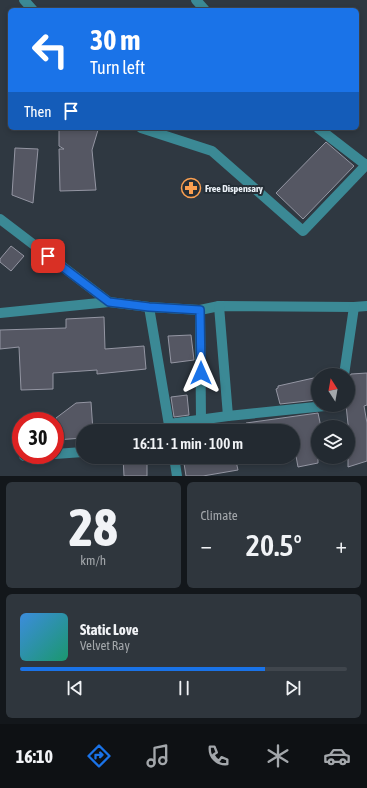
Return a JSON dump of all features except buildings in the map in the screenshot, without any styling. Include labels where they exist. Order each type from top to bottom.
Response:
[{"type":"street","points":[[24,0],[31,8]]},
{"type":"street","points":[[196,0],[202,8]]},
{"type":"street","points":[[147,130],[212,151],[303,231],[366,165],[321,130]]},
{"type":"street","points":[[0,219],[109,302]]},
{"type":"street","points":[[0,312],[109,302],[149,307],[200,310],[219,306],[367,306]]},
{"type":"street","points":[[219,306],[228,416]]},
{"type":"street","points":[[149,307],[169,424]]},
{"type":"street","points":[[345,368],[354,307]]},
{"type":"street","points":[[200,310],[201,420]]},
{"type":"street","points":[[183,424],[228,416],[311,407]]},
{"type":"street","points":[[64,453],[76,452]]},
{"type":"street","points":[[175,464],[178,476]]},
{"type":"place","name":"Free Dispensary","points":[[191,188]]},
{"type":"route","points":[[48,256],[109,302],[149,307],[200,310],[201,373]]}]
